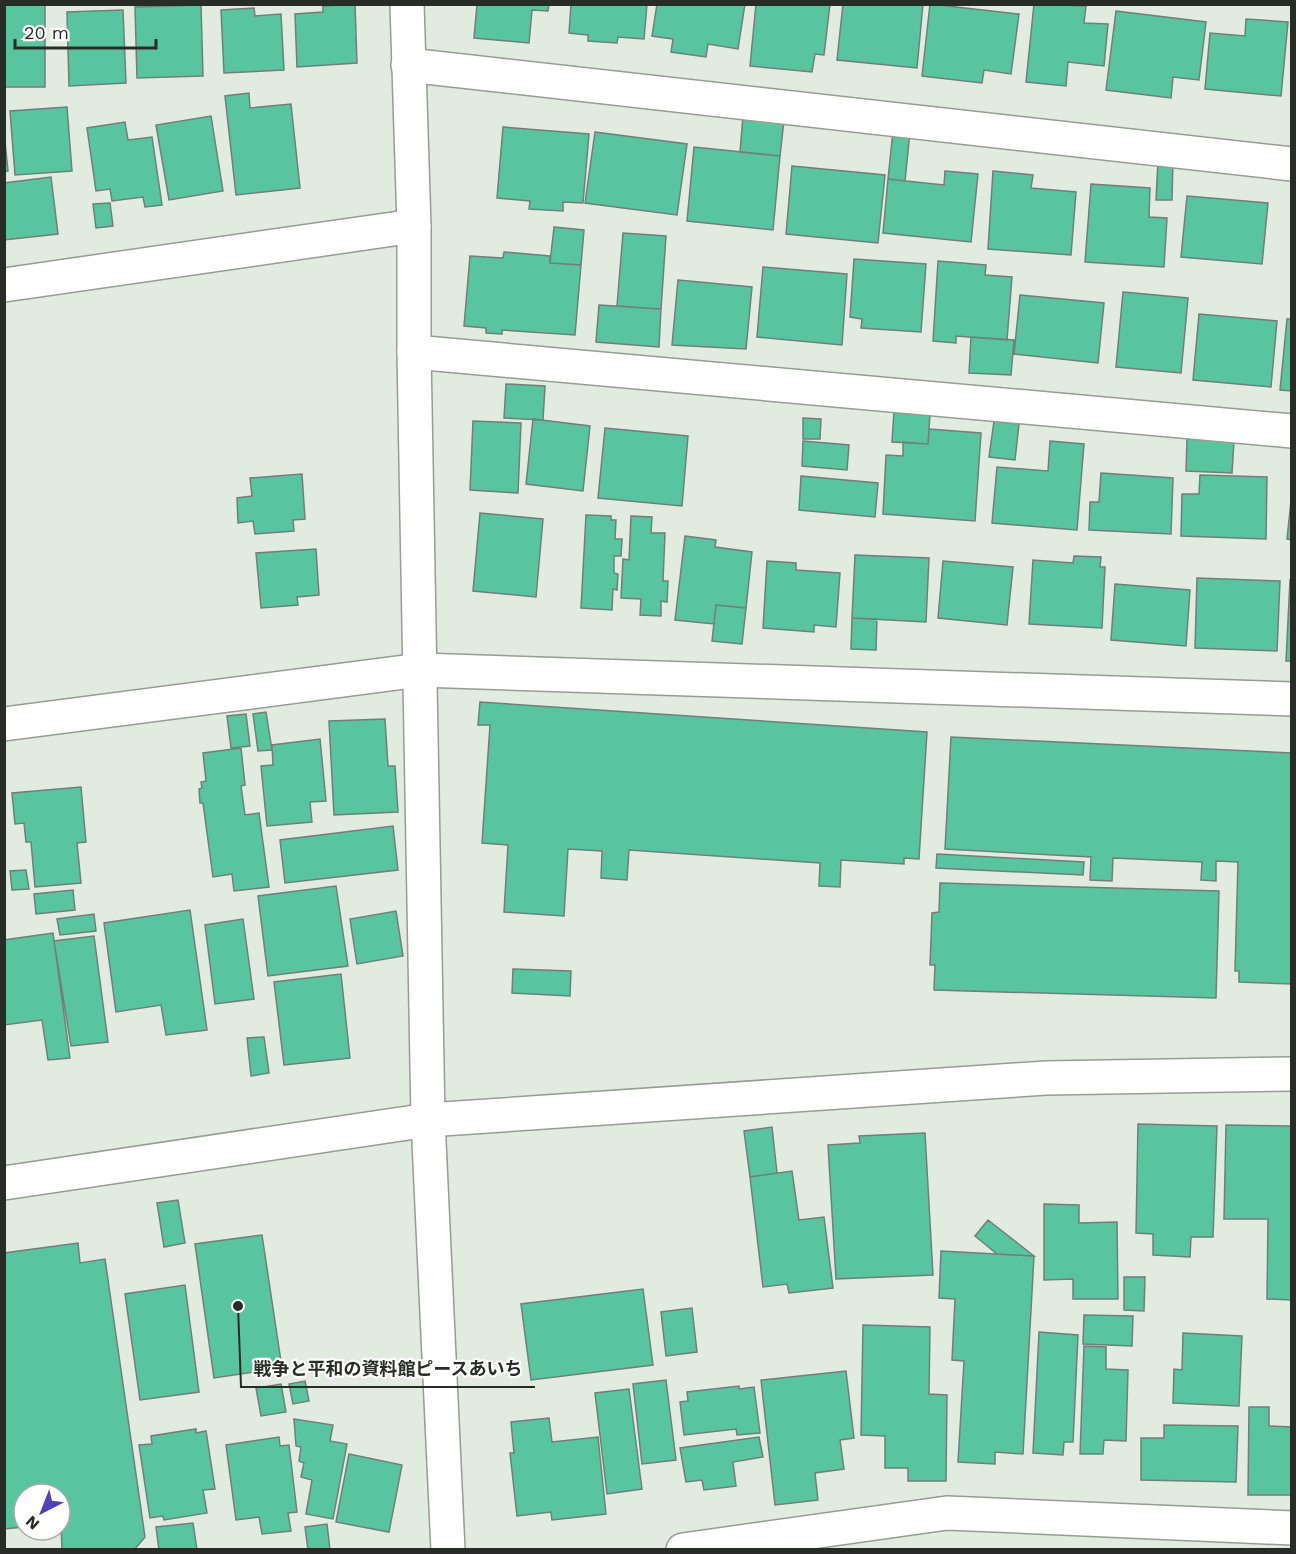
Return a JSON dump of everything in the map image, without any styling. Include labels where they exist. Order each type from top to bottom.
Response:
[{"type":"street","points":[[407,4],[414,226],[414,352],[428,1120],[448,1550]]},
{"type":"street","points":[[408,65],[1292,164]]},
{"type":"street","points":[[4,285],[414,226]]},
{"type":"street","points":[[414,352],[1292,431]]},
{"type":"street","points":[[4,724],[420,670],[1292,699]]},
{"type":"street","points":[[4,1183],[428,1120],[1046,1078],[1292,1074]]},
{"type":"street","points":[[684,1550],[947,1513],[1292,1528]]},
{"type":"building","points":[[4,4],[45,4],[45,87],[4,87]]},
{"type":"building","points":[[355,4],[357,63],[297,67],[295,14],[323,12],[323,6]]},
{"type":"building","points":[[477,4],[549,4],[548,11],[532,10],[529,43],[474,38]]},
{"type":"building","points":[[571,4],[647,4],[644,39],[618,37],[617,43],[588,41],[588,35],[569,33]]},
{"type":"building","points":[[657,4],[745,4],[738,49],[708,44],[706,57],[671,52],[673,39],[652,36]]},
{"type":"building","points":[[756,4],[830,4],[824,55],[815,54],[812,72],[750,66]]},
{"type":"building","points":[[843,4],[923,4],[917,68],[837,60]]},
{"type":"building","points":[[930,4],[1019,14],[1011,74],[984,70],[982,83],[922,76]]},
{"type":"building","points":[[1034,4],[1086,6],[1084,23],[1108,24],[1104,66],[1068,62],[1066,86],[1026,82]]},
{"type":"building","points":[[201,5],[203,76],[137,78],[135,7]]},
{"type":"building","points":[[254,8],[255,16],[281,14],[284,70],[224,73],[221,10]]},
{"type":"building","points":[[123,10],[126,83],[69,86],[67,12]]},
{"type":"building","points":[[1116,11],[1206,22],[1199,80],[1173,77],[1171,98],[1106,90]]},
{"type":"building","points":[[1246,19],[1288,22],[1281,96],[1205,89],[1210,33],[1245,36]]},
{"type":"building","points":[[249,93],[250,108],[291,104],[300,188],[236,195],[225,96]]},
{"type":"building","points":[[67,107],[72,171],[15,175],[10,111]]},
{"type":"building","points":[[211,116],[223,191],[169,200],[156,125]]},
{"type":"building","points":[[743,116],[784,120],[780,156],[740,152]]},
{"type":"building","points":[[125,122],[128,140],[152,137],[162,205],[145,207],[143,197],[112,201],[110,189],[96,191],[87,128]]},
{"type":"building","points":[[503,127],[589,134],[583,203],[563,202],[563,211],[529,209],[530,201],[497,198]]},
{"type":"building","points":[[893,131],[910,132],[905,181],[888,179]]},
{"type":"building","points":[[4,132],[8,171],[4,172]]},
{"type":"building","points":[[595,132],[687,144],[677,215],[585,203]]},
{"type":"building","points":[[694,147],[780,156],[773,230],[687,221]]},
{"type":"building","points":[[1158,161],[1173,162],[1172,200],[1156,200]]},
{"type":"building","points":[[792,166],[885,175],[878,243],[786,234]]},
{"type":"building","points":[[945,171],[978,174],[971,242],[883,233],[888,179],[944,185]]},
{"type":"building","points":[[993,171],[1033,175],[1031,188],[1076,192],[1071,255],[988,249]]},
{"type":"building","points":[[51,177],[58,234],[4,240],[4,183]]},
{"type":"building","points":[[1091,184],[1150,188],[1149,217],[1167,218],[1164,267],[1085,262]]},
{"type":"building","points":[[1187,196],[1268,203],[1262,264],[1181,257]]},
{"type":"building","points":[[110,203],[113,226],[96,228],[93,204]]},
{"type":"building","points":[[554,227],[584,230],[581,265],[550,263]]},
{"type":"building","points":[[623,233],[666,236],[661,309],[617,306]]},
{"type":"building","points":[[504,252],[550,256],[550,263],[581,265],[575,335],[502,330],[502,334],[486,333],[486,328],[464,326],[470,256],[503,258]]},
{"type":"building","points":[[854,259],[926,264],[921,332],[861,328],[862,319],[850,317]]},
{"type":"building","points":[[938,261],[986,265],[985,275],[1012,277],[1007,340],[956,336],[956,343],[933,341]]},
{"type":"building","points":[[763,267],[847,274],[842,345],[757,337]]},
{"type":"building","points":[[678,280],[752,287],[746,349],[672,345]]},
{"type":"building","points":[[1123,292],[1188,298],[1181,373],[1116,367]]},
{"type":"building","points":[[1020,295],[1104,303],[1098,363],[1014,354]]},
{"type":"building","points":[[599,305],[661,309],[659,347],[596,342]]},
{"type":"building","points":[[1199,314],[1277,321],[1271,387],[1193,380]]},
{"type":"building","points":[[1287,319],[1292,319],[1292,391],[1280,390]]},
{"type":"building","points":[[971,337],[1014,340],[1011,375],[969,373]]},
{"type":"building","points":[[506,384],[545,386],[543,420],[504,418]]},
{"type":"building","points":[[894,411],[930,414],[928,444],[892,442]]},
{"type":"building","points":[[803,418],[821,419],[820,439],[803,439]]},
{"type":"building","points":[[533,419],[590,426],[583,491],[526,484]]},
{"type":"building","points":[[473,421],[521,423],[518,493],[470,490]]},
{"type":"building","points":[[994,421],[1019,424],[1015,460],[989,457]]},
{"type":"building","points":[[605,428],[688,436],[682,506],[598,498]]},
{"type":"building","points":[[929,429],[981,433],[975,521],[883,514],[886,455],[903,456],[903,442],[928,444]]},
{"type":"building","points":[[1187,439],[1234,441],[1232,473],[1186,471]]},
{"type":"building","points":[[803,441],[849,445],[847,470],[802,466]]},
{"type":"building","points":[[1050,441],[1084,444],[1077,530],[992,523],[997,467],[1048,471]]},
{"type":"building","points":[[1101,473],[1173,478],[1171,534],[1089,530],[1090,502],[1099,502]]},
{"type":"building","points":[[302,474],[305,519],[293,520],[294,531],[255,534],[253,521],[238,523],[237,498],[252,496],[250,478]]},
{"type":"building","points":[[1200,475],[1267,477],[1266,539],[1181,536],[1182,494],[1199,494]]},
{"type":"building","points":[[801,476],[878,483],[875,517],[799,510]]},
{"type":"building","points":[[1292,491],[1292,540],[1287,539]]},
{"type":"building","points":[[480,513],[543,519],[536,597],[473,591]]},
{"type":"building","points":[[586,515],[611,516],[611,520],[616,520],[615,539],[622,539],[621,556],[614,556],[614,573],[618,574],[617,590],[613,589],[612,610],[581,608]]},
{"type":"building","points":[[631,516],[652,517],[651,533],[665,533],[663,581],[668,581],[667,602],[661,601],[661,616],[640,615],[641,599],[621,598],[623,559],[629,560]]},
{"type":"building","points":[[685,536],[716,540],[715,547],[752,552],[746,608],[716,605],[714,624],[675,620]]},
{"type":"building","points":[[316,549],[319,595],[297,597],[298,605],[261,608],[256,553]]},
{"type":"building","points":[[855,555],[929,558],[926,622],[852,618]]},
{"type":"building","points":[[1074,556],[1101,557],[1100,567],[1105,567],[1102,628],[1029,624],[1033,560],[1073,563]]},
{"type":"building","points":[[767,561],[796,563],[796,570],[840,573],[836,627],[814,625],[814,632],[763,628]]},
{"type":"building","points":[[943,561],[1013,567],[1007,625],[938,618]]},
{"type":"building","points":[[1197,578],[1280,581],[1277,651],[1195,648]]},
{"type":"building","points":[[1290,580],[1292,581],[1292,661],[1286,661]]},
{"type":"building","points":[[1115,584],[1190,590],[1186,646],[1111,640]]},
{"type":"building","points":[[716,605],[746,608],[742,644],[712,641]]},
{"type":"building","points":[[852,618],[877,619],[876,650],[851,649]]},
{"type":"building","points":[[480,702],[927,732],[919,859],[904,858],[904,864],[841,860],[840,887],[819,886],[820,863],[629,850],[627,880],[601,878],[602,851],[568,849],[564,916],[504,912],[508,845],[482,843],[490,725],[478,725]]},
{"type":"building","points":[[266,712],[272,750],[258,751],[253,714]]},
{"type":"building","points":[[246,714],[250,746],[231,748],[227,716]]},
{"type":"building","points":[[385,719],[388,766],[395,766],[398,812],[334,815],[329,721]]},
{"type":"building","points":[[951,737],[1292,753],[1292,984],[1239,982],[1239,971],[1235,971],[1238,862],[1216,861],[1216,881],[1201,880],[1202,862],[1113,858],[1112,881],[1090,880],[1091,857],[945,849]]},
{"type":"building","points":[[320,739],[326,801],[310,802],[312,822],[267,826],[261,766],[273,765],[272,745]]},
{"type":"building","points":[[241,748],[245,785],[241,786],[245,815],[259,813],[269,887],[234,891],[232,874],[213,877],[199,789],[202,788],[201,782],[206,781],[203,753]]},
{"type":"building","points":[[81,787],[86,842],[77,843],[81,883],[35,887],[31,842],[26,842],[24,823],[15,824],[12,793]]},
{"type":"building","points":[[393,826],[398,870],[285,883],[280,840]]},
{"type":"building","points":[[937,854],[1084,862],[1083,875],[936,868]]},
{"type":"building","points":[[26,870],[29,889],[12,890],[10,871]]},
{"type":"building","points":[[940,883],[1219,891],[1216,998],[934,990],[935,965],[930,965],[932,913],[939,912]]},
{"type":"building","points":[[336,886],[348,966],[268,976],[258,896]]},
{"type":"building","points":[[73,890],[75,910],[36,914],[34,894]]},
{"type":"building","points":[[190,910],[207,1030],[166,1035],[161,1005],[116,1012],[104,923]]},
{"type":"building","points":[[396,911],[403,956],[357,964],[350,919]]},
{"type":"building","points":[[94,914],[96,931],[60,935],[57,919]]},
{"type":"building","points":[[243,919],[254,999],[215,1004],[205,925]]},
{"type":"building","points":[[53,933],[70,1058],[48,1060],[42,1020],[4,1025],[4,940]]},
{"type":"building","points":[[94,936],[108,1042],[71,1046],[54,941]]},
{"type":"building","points":[[513,969],[571,971],[570,996],[512,993]]},
{"type":"building","points":[[341,974],[350,1058],[284,1065],[274,982]]},
{"type":"building","points":[[264,1037],[269,1073],[251,1076],[247,1038]]},
{"type":"building","points":[[1138,1124],[1217,1126],[1213,1237],[1191,1237],[1190,1257],[1153,1255],[1153,1234],[1136,1233]]},
{"type":"building","points":[[1226,1125],[1292,1126],[1292,1300],[1267,1299],[1268,1219],[1224,1219]]},
{"type":"building","points":[[772,1127],[777,1173],[750,1177],[744,1131]]},
{"type":"building","points":[[925,1133],[933,1275],[836,1279],[828,1145],[860,1143],[859,1136]]},
{"type":"building","points":[[792,1171],[799,1220],[824,1217],[833,1288],[789,1293],[787,1284],[763,1287],[750,1177]]},
{"type":"building","points":[[178,1200],[185,1243],[164,1247],[157,1203]]},
{"type":"building","points":[[1044,1204],[1079,1205],[1079,1223],[1117,1222],[1118,1299],[1073,1299],[1073,1279],[1044,1280]]},
{"type":"building","points":[[988,1220],[1034,1256],[997,1254],[975,1236]]},
{"type":"building","points":[[262,1235],[282,1368],[214,1378],[195,1244]]},
{"type":"building","points":[[78,1243],[80,1263],[105,1259],[145,1537],[134,1550],[62,1550],[62,1542],[72,1542],[72,1482],[12,1482],[12,1528],[4,1529],[4,1253]]},
{"type":"building","points":[[941,1251],[1034,1256],[1023,1454],[995,1452],[995,1464],[958,1462],[964,1361],[952,1360],[955,1299],[939,1298]]},
{"type":"building","points":[[1124,1277],[1145,1277],[1144,1311],[1124,1310]]},
{"type":"building","points":[[185,1285],[199,1392],[140,1400],[125,1294]]},
{"type":"building","points":[[643,1289],[653,1365],[531,1380],[521,1304]]},
{"type":"building","points":[[692,1308],[697,1352],[666,1356],[661,1312]]},
{"type":"building","points":[[1084,1315],[1133,1316],[1132,1346],[1083,1344]]},
{"type":"building","points":[[863,1325],[930,1327],[929,1394],[947,1395],[946,1481],[908,1481],[908,1468],[885,1468],[885,1436],[861,1435]]},
{"type":"building","points":[[1039,1332],[1078,1335],[1073,1442],[1064,1442],[1063,1455],[1033,1453]]},
{"type":"building","points":[[1183,1333],[1242,1336],[1239,1406],[1173,1403],[1174,1369],[1182,1370]]},
{"type":"building","points":[[1084,1346],[1106,1347],[1106,1369],[1128,1370],[1126,1441],[1104,1440],[1103,1454],[1080,1454]]},
{"type":"building","points":[[846,1371],[854,1438],[840,1440],[844,1469],[815,1473],[818,1500],[775,1505],[761,1380]]},
{"type":"building","points":[[666,1380],[676,1460],[642,1464],[633,1384]]},
{"type":"building","points":[[305,1381],[309,1401],[293,1404],[289,1384]]},
{"type":"building","points":[[281,1384],[286,1412],[261,1416],[256,1388]]},
{"type":"building","points":[[739,1386],[739,1389],[754,1387],[760,1433],[737,1435],[736,1429],[684,1435],[680,1402],[688,1401],[687,1392]]},
{"type":"building","points":[[629,1389],[642,1489],[607,1494],[595,1393]]},
{"type":"building","points":[[1249,1407],[1269,1407],[1269,1426],[1292,1427],[1292,1495],[1248,1495]]},
{"type":"building","points":[[549,1418],[552,1442],[598,1437],[606,1514],[552,1520],[551,1512],[517,1516],[510,1453],[514,1453],[511,1422]]},
{"type":"building","points":[[294,1419],[333,1425],[330,1441],[347,1444],[333,1519],[306,1514],[312,1480],[301,1477],[304,1463],[299,1461],[301,1447],[296,1446]]},
{"type":"building","points":[[1164,1425],[1238,1426],[1236,1482],[1141,1480],[1141,1438],[1164,1438]]},
{"type":"building","points":[[196,1429],[196,1433],[206,1431],[215,1489],[203,1490],[207,1513],[164,1520],[163,1516],[150,1518],[139,1445],[152,1444],[151,1436]]},
{"type":"building","points":[[279,1437],[280,1446],[289,1445],[297,1512],[288,1513],[291,1531],[262,1534],[259,1517],[236,1520],[226,1445]]},
{"type":"building","points":[[759,1437],[763,1457],[733,1462],[736,1486],[704,1490],[702,1480],[686,1482],[680,1448]]},
{"type":"building","points":[[349,1454],[402,1465],[389,1532],[336,1522]]},
{"type":"building","points":[[193,1523],[197,1550],[159,1550],[156,1527]]},
{"type":"building","points":[[327,1524],[330,1550],[308,1550],[305,1527]]},
{"type":"place","name":"戦争と平和の資料館ピースあいち","points":[[238,1306]]}]
